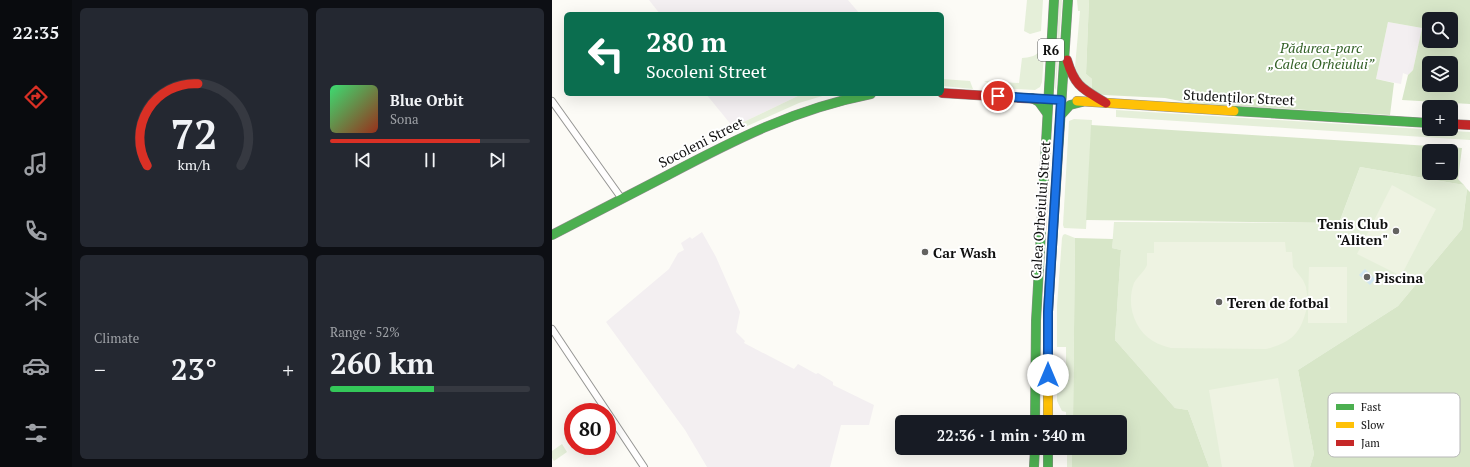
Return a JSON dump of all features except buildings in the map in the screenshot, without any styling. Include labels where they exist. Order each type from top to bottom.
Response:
[{"type":"main road","name":"Calea Orheiului Street","points":[[1035,415],[1036,321],[1054,0]]},
{"type":"main road","name":"Calea Orheiului Street","points":[[1048,415],[1048,312],[1068,0]]},
{"type":"main road","points":[[1064,49],[1070,74],[1075,82],[1083,89],[1106,103]]},
{"type":"main road","points":[[944,93],[1048,99]]},
{"type":"main road","name":"Socoleni Street","points":[[552,235],[714,151],[784,118],[832,102],[861,96]]},
{"type":"main road","points":[[1032,98],[1039,102],[1047,113]]},
{"type":"main road","name":"Studenților Street","points":[[1048,99],[1422,123]]},
{"type":"main road","points":[[1061,115],[1070,105],[1082,102]]},
{"type":"main road","points":[[1458,124],[1470,125]]},
{"type":"main road","points":[[1034,463],[1048,463]]},
{"type":"street","points":[[552,101],[622,199]]},
{"type":"street","points":[[552,329],[644,467]]},
{"type":"shaded area","points":[[649,0],[848,0],[858,12],[658,12]]},
{"type":"shaded area","points":[[1388,22],[1422,28],[1413,70],[1408,75],[1403,73],[1401,84],[1376,79]]},
{"type":"shaded area","points":[[708,96],[798,96],[733,127]]},
{"type":"shaded area","points":[[702,232],[716,257],[740,312],[736,332],[745,341],[744,343],[794,369],[798,364],[816,374],[818,373],[833,382],[833,385],[874,405],[869,425],[841,425],[830,467],[707,467],[685,430],[606,322],[669,269],[678,253],[684,250],[681,243],[690,237],[692,239]]},
{"type":"green space","points":[[1027,0],[1043,0],[1041,31],[1030,34],[1024,31]]},
{"type":"green space","points":[[1059,0],[1062,0],[1055,90]]},
{"type":"green space","points":[[1077,0],[1089,0],[1086,74],[1092,79],[1092,93],[1078,75],[1075,67],[1080,11],[1078,11]]},
{"type":"green space","name":"Pădurea-parc „Calea Orheiului”","points":[[1089,0],[1470,0],[1470,104],[1458,103],[1458,100],[1402,100],[1408,75],[1413,70],[1422,28],[1388,22],[1376,79],[1394,83],[1390,115],[1190,103],[1165,98],[1104,95],[1092,93],[1092,79],[1086,74]]},
{"type":"green space","points":[[1045,38],[1042,82],[1040,87],[1035,90],[998,88],[984,81],[1019,83],[1022,58],[1031,57],[1038,53]]},
{"type":"green space","points":[[944,79],[970,81],[973,89],[944,86]]},
{"type":"green space","points":[[798,96],[822,96],[799,103],[736,131],[733,127]]},
{"type":"green space","points":[[1116,110],[1422,129],[1422,136],[1458,136],[1458,131],[1470,132],[1470,140],[1116,117]]},
{"type":"green space","points":[[1074,119],[1092,120],[1086,229],[1064,228],[1063,225],[1069,121]]},
{"type":"green space","points":[[1091,125],[1422,146],[1422,178],[1360,167],[1339,223],[1086,220]]},
{"type":"green space","points":[[1458,148],[1462,148],[1458,179]]},
{"type":"green space","points":[[1360,167],[1422,178],[1422,180],[1435,180],[1464,185],[1467,189],[1462,229],[1398,306],[1298,370],[1314,454],[1310,467],[1209,467],[1188,410],[1175,408],[1115,340],[1121,250],[1112,248],[1114,222],[1339,223]]},
{"type":"green space","points":[[1458,179],[1464,185],[1435,180]]},
{"type":"green space","name":"Tenis Club \"Aliten\"","points":[[1392,185],[1436,209],[1401,276],[1357,254]]},
{"type":"green space","points":[[1467,189],[1470,192],[1470,467],[1310,467],[1314,454],[1298,370],[1398,306],[1462,229]]},
{"type":"green space","points":[[1065,234],[1075,238],[1073,415],[1066,415],[1066,412],[1062,411],[1057,401],[1057,370],[1066,370],[1066,347],[1057,347],[1057,306],[1063,235]]},
{"type":"green space","points":[[1075,238],[1113,239],[1112,248],[1121,250],[1115,340],[1175,408],[1188,410],[1209,467],[1072,467],[1072,455],[1127,455],[1127,415],[1073,415]]},
{"type":"green space","points":[[1154,242],[1285,242],[1286,252],[1292,252],[1293,267],[1303,280],[1306,287],[1308,302],[1309,267],[1347,267],[1347,323],[1308,323],[1308,303],[1303,321],[1296,334],[1284,343],[1266,349],[1171,348],[1160,344],[1146,336],[1141,330],[1133,316],[1131,308],[1134,283],[1145,270],[1147,265],[1147,253],[1154,253]]},
{"type":"green space","points":[[1278,378],[1294,467],[1222,467],[1209,390]]},
{"type":"green space","points":[[562,444],[564,447],[564,454],[554,461],[552,458],[552,451]]},
{"type":"green space","points":[[1067,455],[1072,455],[1072,467],[1067,467]]},
{"type":"water","name":"Piscina","points":[[1365,269],[1375,279],[1370,285],[1359,275]]},
{"type":"traffic: fast","points":[[1035,415],[1036,321],[1054,0]]},
{"type":"traffic: fast","points":[[1051,262],[1068,0]]},
{"type":"traffic: fast","points":[[552,235],[718,149],[766,127],[817,108],[862,96]]},
{"type":"traffic: fast","points":[[1032,98],[1039,102],[1047,113]]},
{"type":"traffic: fast","points":[[1061,115],[1070,105],[1082,102]]},
{"type":"traffic: fast","points":[[1234,111],[1422,123]]},
{"type":"traffic: fast","points":[[1034,467],[1035,455]]},
{"type":"traffic: fast","points":[[1048,455],[1048,467]]},
{"type":"traffic: slow","points":[[1077,101],[1234,111]]},
{"type":"traffic: slow","points":[[1048,415],[1048,312],[1051,262]]},
{"type":"traffic: jam","points":[[1067,60],[1077,82],[1091,94],[1106,103]]},
{"type":"traffic: jam","points":[[944,93],[1038,99]]},
{"type":"traffic: jam","points":[[1458,124],[1470,125]]},
{"type":"place","name":"Tenis Club \"Aliten\"","points":[[1396,231]]},
{"type":"place","name":"Car Wash","points":[[925,252]]},
{"type":"place","name":"Piscina","points":[[1367,277]]},
{"type":"place","name":"Teren de fotbal","points":[[1219,302]]},
{"type":"route","points":[[998,96],[1061,100],[1048,312],[1048,375]]}]
